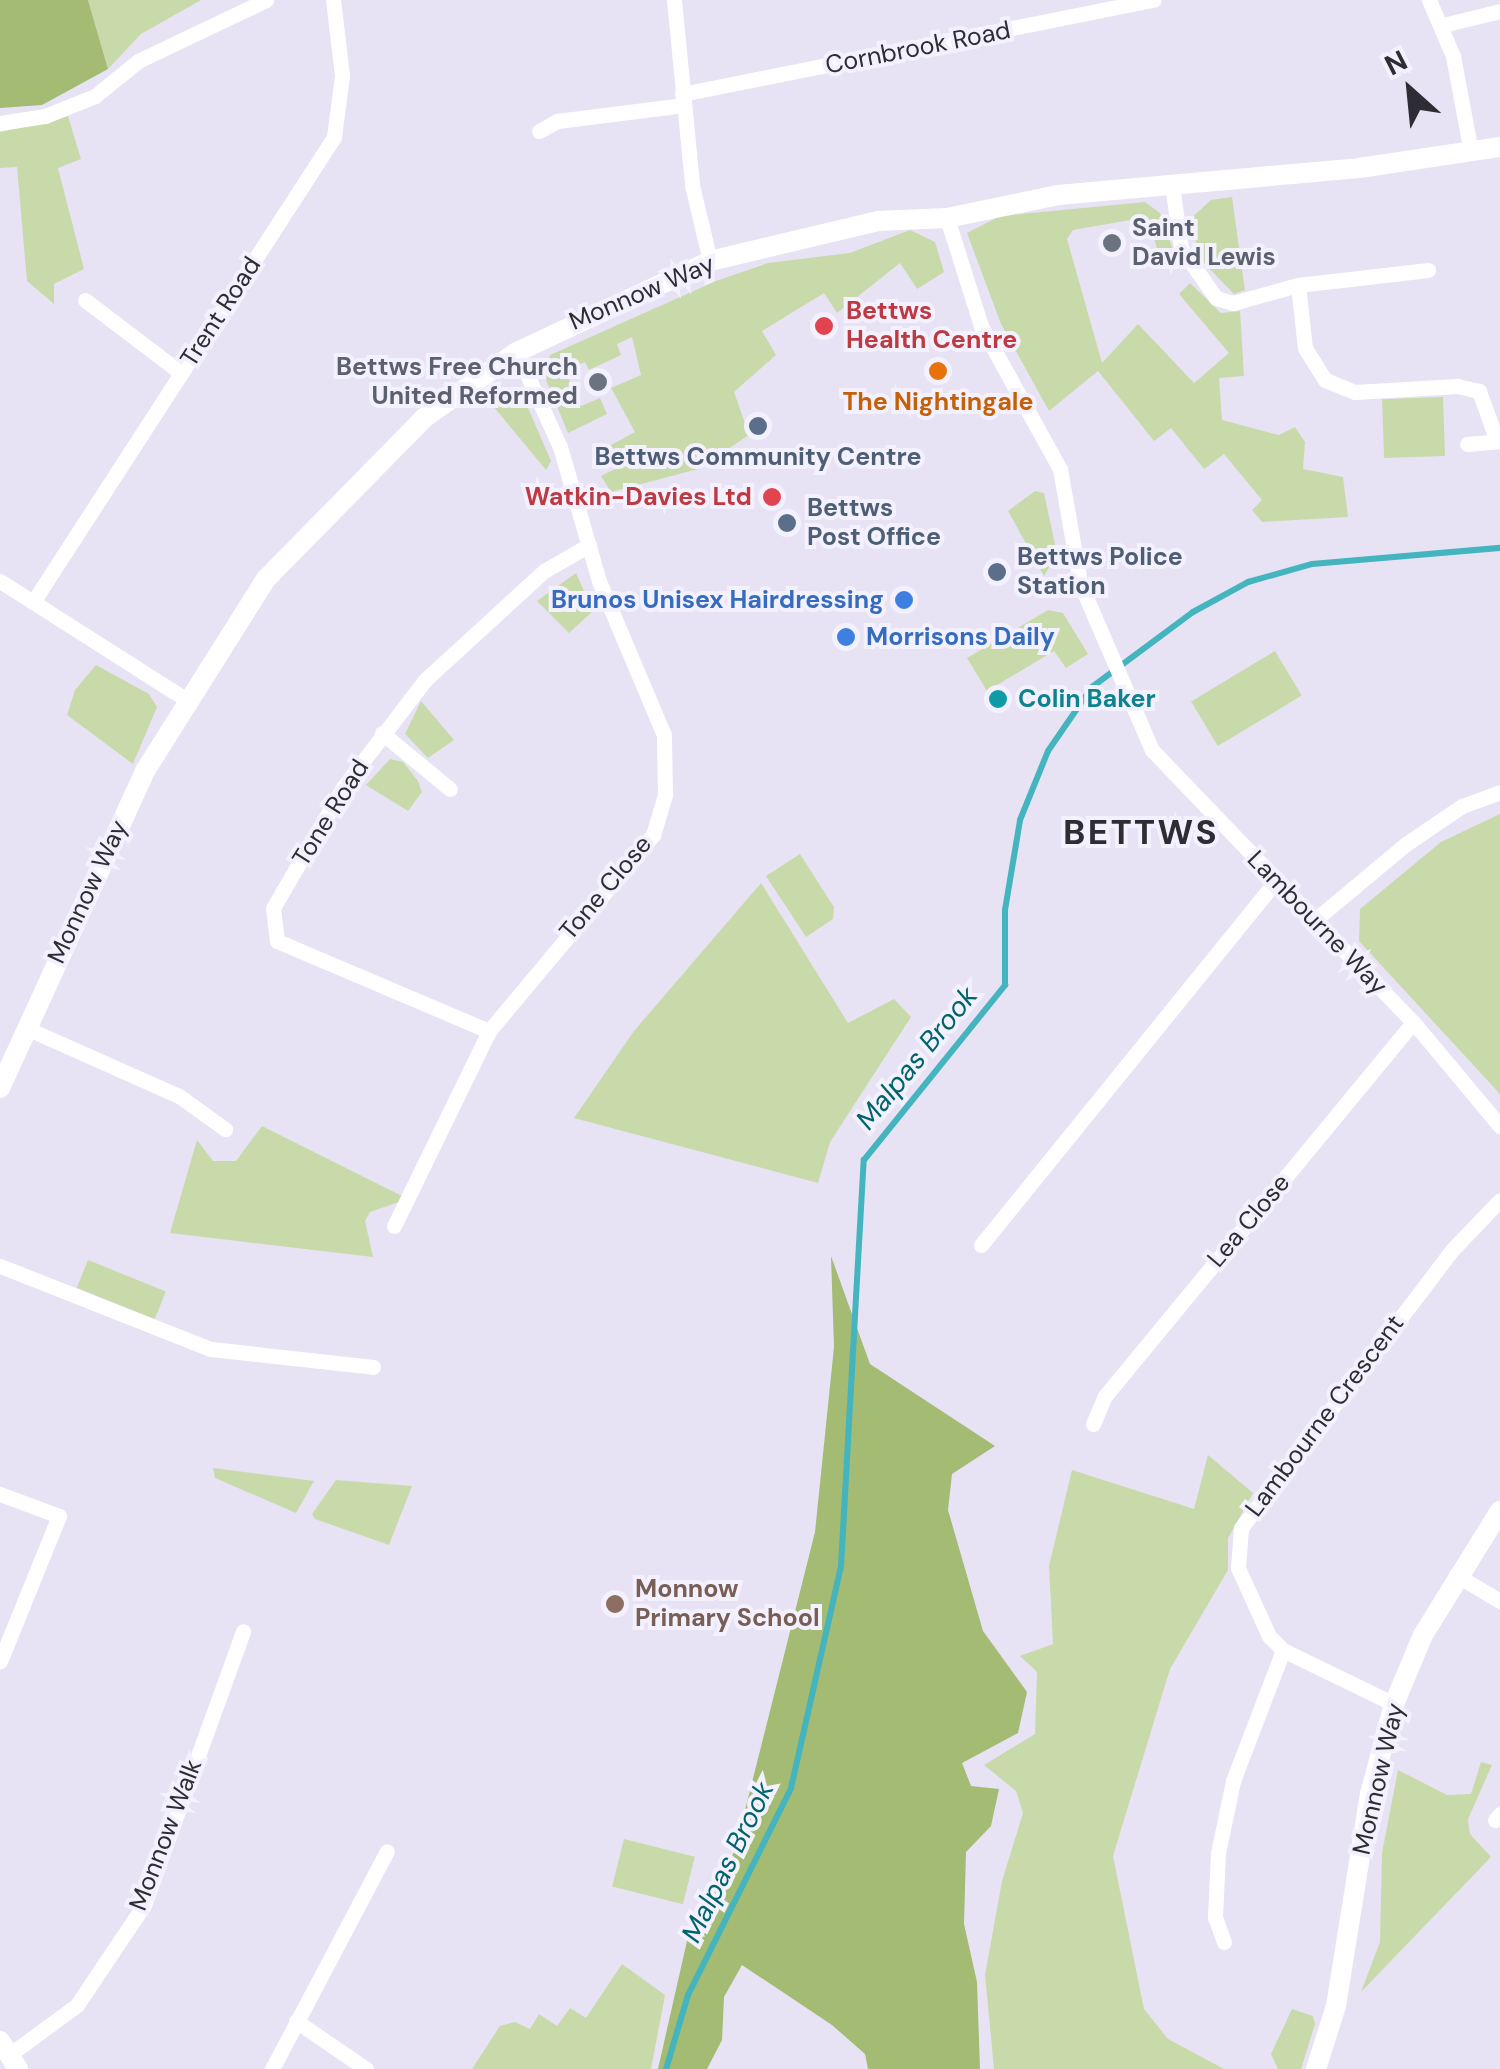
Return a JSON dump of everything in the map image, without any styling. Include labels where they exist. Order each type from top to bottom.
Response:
[{"type":"street","points":[[0,123],[45,116],[96,96],[138,61],[266,0]]},
{"type":"street","name":"Trent Road","points":[[33,602],[334,138],[342,76],[333,0]]},
{"type":"street","points":[[674,0],[683,100],[710,261]]},
{"type":"street","name":"Cornbrook Road","points":[[540,131],[556,121],[683,100],[1154,0]]},
{"type":"street","points":[[1430,0],[1443,25],[1471,152]]},
{"type":"street","points":[[1443,25],[1500,11]]},
{"type":"street","name":"Monnow Way","points":[[0,1088],[112,835],[184,700],[266,579],[368,469],[468,383],[517,352],[710,261],[878,221],[947,218],[1058,195],[1500,147]]},
{"type":"street","points":[[1172,185],[1180,248],[1216,298],[1233,303],[1298,285],[1428,270]]},
{"type":"street","name":"Lambourne Way","points":[[947,218],[981,326],[1060,470],[1080,583],[1120,684],[1168,774],[1316,919],[1413,1022],[1500,1126]]},
{"type":"street","points":[[1298,285],[1305,348],[1325,380],[1355,392],[1457,386],[1479,391],[1489,405],[1498,441],[1467,444]]},
{"type":"street","points":[[85,300],[182,373]]},
{"type":"street","name":"Tone Close","points":[[394,1226],[489,1031],[643,849],[666,796],[664,734],[589,545],[560,446],[517,352]]},
{"type":"street","name":"Tone Road","points":[[489,1031],[277,941],[271,927],[273,908],[308,843],[382,732],[425,680],[510,599],[589,545]]},
{"type":"street","points":[[0,581],[184,700]]},
{"type":"street","points":[[382,732],[450,789]]},
{"type":"street","points":[[1316,919],[1406,844],[1462,806],[1500,792]]},
{"type":"street","points":[[981,1245],[1277,880]]},
{"type":"street","name":"Lea Close","points":[[1093,1424],[1105,1396],[1413,1022]]},
{"type":"street","points":[[26,1028],[180,1096],[225,1129]]},
{"type":"street","name":"Lambourne Crescent","points":[[1394,1704],[1283,1650],[1255,1614],[1242,1582],[1241,1528],[1452,1250],[1500,1200]]},
{"type":"street","points":[[0,1266],[211,1349],[373,1367]]},
{"type":"street","points":[[0,1494],[59,1516],[0,1661]]},
{"type":"street","name":"Monnow Way","points":[[1316,2069],[1336,2006],[1370,1794],[1394,1704],[1456,1575],[1500,1511]]},
{"type":"street","points":[[1456,1575],[1500,1601]]},
{"type":"street","name":"Monnow Walk","points":[[9,2055],[77,2005],[144,1904],[243,1631]]},
{"type":"street","points":[[1224,1942],[1215,1917],[1218,1852],[1233,1781],[1283,1650]]},
{"type":"street","points":[[272,2069],[386,1851]]},
{"type":"street","points":[[296,2021],[366,2069]]},
{"type":"green space","points":[[0,0],[88,0],[108,69],[42,105],[0,108]]},
{"type":"green space","points":[[88,0],[201,0],[141,34],[108,69]]},
{"type":"green space","points":[[68,116],[81,159],[58,168],[84,269],[54,284],[54,304],[27,281],[17,167],[0,168],[0,132]]},
{"type":"green space","points":[[1232,197],[1245,290],[1234,294],[1202,261],[1189,220],[1211,200]]},
{"type":"green space","points":[[1145,202],[1160,213],[1177,261],[1162,266],[1148,217],[1073,230],[1067,239],[1102,363],[1138,324],[1194,383],[1229,353],[1179,294],[1190,283],[1221,313],[1240,311],[1244,376],[1219,378],[1222,420],[1279,435],[1295,427],[1305,442],[1303,469],[1343,477],[1348,517],[1262,522],[1252,510],[1262,500],[1224,454],[1204,469],[1171,428],[1154,441],[1098,371],[1049,411],[1001,324],[967,233],[1000,216]]},
{"type":"green space","points":[[910,230],[935,242],[944,272],[917,289],[900,263],[837,313],[824,293],[762,331],[776,355],[734,392],[749,435],[698,469],[611,492],[601,476],[621,466],[611,445],[635,432],[611,388],[641,375],[632,337],[617,344],[621,355],[589,370],[585,362],[565,371],[581,406],[600,398],[607,414],[568,433],[544,375],[550,355],[716,281],[768,263],[850,253]]},
{"type":"green space","points":[[501,394],[525,401],[551,461],[546,470],[488,400]]},
{"type":"green space","points":[[1443,397],[1445,456],[1384,458],[1382,399]]},
{"type":"green space","points":[[1035,491],[1044,493],[1057,554],[1044,576],[1008,511]]},
{"type":"green space","points":[[576,573],[593,611],[569,633],[537,601]]},
{"type":"green space","points":[[1048,610],[1063,613],[1088,654],[1066,668],[1054,651],[987,691],[967,658]]},
{"type":"green space","points":[[1275,651],[1302,696],[1218,746],[1191,701]]},
{"type":"green space","points":[[96,665],[149,694],[157,707],[133,764],[67,715],[75,690]]},
{"type":"green space","points":[[421,701],[454,740],[428,758],[405,734]]},
{"type":"green space","points":[[390,759],[403,762],[422,792],[408,811],[366,785]]},
{"type":"green space","points":[[1500,814],[1500,1094],[1359,941],[1360,909],[1441,842]]},
{"type":"green space","points":[[800,854],[834,907],[833,919],[806,937],[766,876]]},
{"type":"green space","points":[[761,883],[848,1023],[894,999],[911,1017],[830,1142],[818,1183],[574,1118],[634,1031]]},
{"type":"green space","points":[[262,1126],[408,1199],[370,1212],[365,1221],[373,1257],[170,1233],[197,1140],[213,1161],[236,1161]]},
{"type":"green space","points":[[831,1256],[870,1364],[995,1446],[952,1474],[948,1510],[983,1631],[1027,1692],[1018,1733],[962,1763],[971,1786],[999,1789],[991,1826],[966,1852],[964,1924],[977,1982],[980,2069],[868,2069],[865,2054],[832,2025],[742,1965],[724,1997],[722,2040],[707,2069],[658,2069],[687,1941],[735,1850],[815,1532],[834,1347]]},
{"type":"green space","points":[[88,1260],[166,1291],[155,1319],[77,1288]]},
{"type":"green space","points":[[1208,1455],[1253,1493],[1228,1538],[1228,1570],[1170,1669],[1113,1856],[1144,2009],[1168,2039],[1224,2069],[994,2069],[985,1975],[1002,1881],[1023,1813],[1016,1791],[984,1765],[1035,1734],[1037,1672],[1020,1656],[1053,1644],[1049,1566],[1072,1470],[1194,1509]]},
{"type":"green space","points":[[213,1468],[314,1481],[296,1513],[215,1478]]},
{"type":"green space","points":[[336,1480],[412,1486],[389,1545],[315,1519],[312,1514]]},
{"type":"green space","points":[[1481,1762],[1492,1765],[1468,1819],[1470,1834],[1491,1857],[1361,1992],[1380,1942],[1382,1853],[1398,1770],[1447,1795],[1471,1794]]},
{"type":"green space","points":[[624,1839],[695,1857],[683,1904],[612,1887]]},
{"type":"green space","points":[[622,1964],[665,1995],[651,2069],[472,2069],[500,2026],[515,2022],[530,2029],[539,2014],[557,2026],[570,2008],[586,2018]]},
{"type":"green space","points":[[1292,2009],[1313,2016],[1315,2024],[1301,2069],[1278,2069],[1271,2054]]},
{"type":"waterway","name":"Malpas Brook","points":[[666,2069],[688,1995],[791,1788],[841,1566],[864,1160],[1005,985],[1005,910],[1020,820],[1048,751],[1092,687],[1193,612],[1248,582],[1312,564],[1500,548]]},
{"type":"place","name":"Saint David Lewis","points":[[1112,243]]},
{"type":"place","name":"Bettws Health Centre","points":[[824,326]]},
{"type":"place","name":"The Nightingale","points":[[938,371]]},
{"type":"place","name":"Bettws Free Church United Reformed","points":[[598,382]]},
{"type":"place","name":"Bettws Community Centre","points":[[758,426]]},
{"type":"place","name":"Watkin-Davies Ltd","points":[[772,497]]},
{"type":"place","name":"Bettws Post Office","points":[[787,523]]},
{"type":"place","name":"Bettws Police Station","points":[[997,572]]},
{"type":"place","name":"Brunos Unisex Hairdressing","points":[[904,600]]},
{"type":"place","name":"Morrisons Daily","points":[[846,637]]},
{"type":"place","name":"Colin Baker","points":[[998,699]]},
{"type":"place","name":"Monnow Primary School","points":[[615,1604]]},
{"type":"district","name":"BETTWS","points":[[1141,832]]}]
